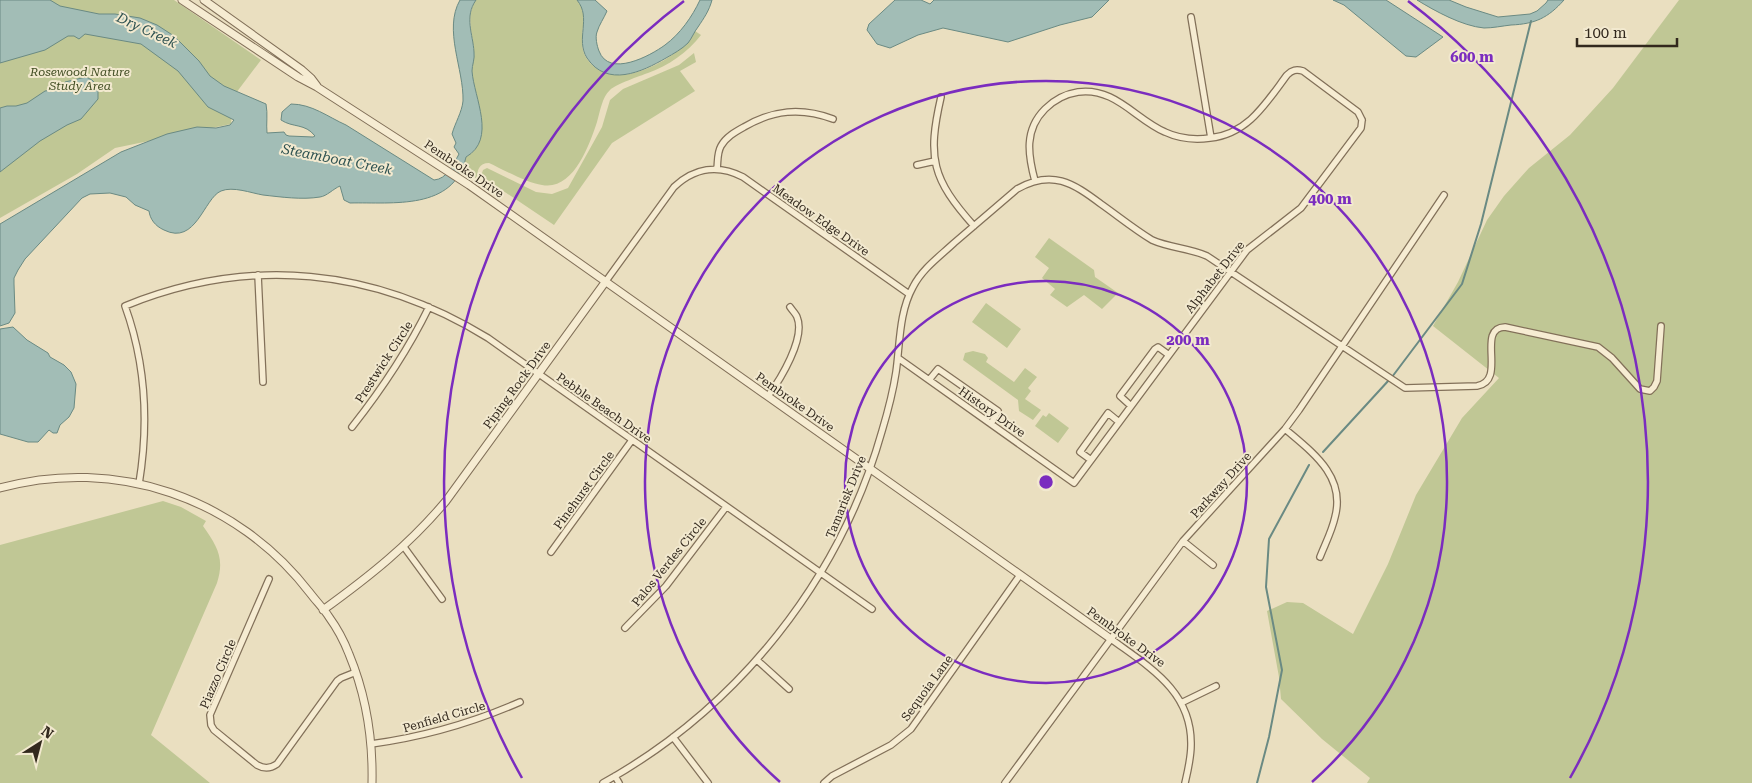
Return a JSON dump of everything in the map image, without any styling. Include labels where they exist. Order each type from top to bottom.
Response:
[{"type":"street","name":"Pembroke Drive","points":[[182,0],[298,77],[317,86],[469,185],[1158,673],[1167,682],[1181,703],[1187,718],[1191,742],[1185,783]]},
{"type":"street","name":"Pembroke Drive","points":[[204,0],[302,70],[317,86]]},
{"type":"street","points":[[1191,17],[1210,138],[1192,139],[1175,136],[1154,127],[1112,97],[1095,92],[1075,92],[1065,95],[1049,105],[1036,120],[1029,139],[1028,149],[1035,181],[1054,179],[1073,184],[1152,240],[1207,256],[1405,388],[1477,386],[1486,384],[1491,373],[1492,336],[1498,329],[1505,326],[1598,347],[1612,358],[1640,389],[1650,391],[1657,381],[1661,326]]},
{"type":"street","name":"Alphabet Drive","points":[[1074,483],[1231,271],[1254,244],[1292,217],[1301,208],[1361,128],[1365,119],[1303,71],[1295,70],[1286,75],[1264,107],[1252,119],[1234,132],[1210,138]]},
{"type":"street","points":[[941,97],[934,133],[935,161],[944,188],[974,226]]},
{"type":"street","points":[[717,169],[718,154],[724,141],[730,135],[765,116],[798,111],[811,112],[832,120]]},
{"type":"street","points":[[917,165],[935,161]]},
{"type":"street","name":"Piping Rock Drive","points":[[323,610],[371,576],[404,547],[446,501],[674,187],[698,171],[717,169]]},
{"type":"street","name":"Meadow Edge Drive","points":[[717,169],[734,172],[743,177],[909,294]]},
{"type":"street","name":"Tamarisk Drive","points":[[603,783],[673,736],[720,697],[757,660],[796,612],[821,574],[850,517],[870,468],[891,400],[909,294],[919,276],[927,267],[1017,189],[1035,181]]},
{"type":"street","name":"Parkway Drive","points":[[1005,783],[1183,541],[1299,410],[1444,195]]},
{"type":"street","points":[[258,275],[263,382]]},
{"type":"street","name":"Pebble Beach Drive","points":[[139,484],[145,436],[144,389],[136,341],[125,306],[181,287],[232,277],[258,275],[308,276],[357,283],[390,292],[429,307],[488,338],[872,609]]},
{"type":"street","name":"Prestwick Circle","points":[[352,427],[389,378],[406,351],[429,307]]},
{"type":"street","points":[[768,396],[787,367],[795,346],[798,322],[790,307]]},
{"type":"street","points":[[1131,406],[1120,396],[1155,349],[1158,347],[1169,355]]},
{"type":"street","name":"History Drive","points":[[898,358],[1074,483]]},
{"type":"street","points":[[929,380],[938,369],[998,411],[991,424]]},
{"type":"street","points":[[1091,460],[1080,452],[1108,413],[1119,422]]},
{"type":"street","points":[[1285,428],[1320,459],[1327,467],[1335,485],[1336,515],[1320,557]]},
{"type":"street","name":"Pinehurst Circle","points":[[552,552],[632,440]]},
{"type":"street","points":[[0,488],[31,481],[78,477],[139,484],[172,492],[194,501],[253,536],[287,565],[330,617],[340,635],[356,672],[366,709],[371,744],[372,783]]},
{"type":"street","name":"Palos Verdes Circle","points":[[626,628],[676,573],[726,507]]},
{"type":"street","points":[[1183,541],[1213,565]]},
{"type":"street","points":[[404,547],[442,599]]},
{"type":"street","name":"Sequoia Lane","points":[[824,783],[832,776],[891,745],[911,728],[1020,575]]},
{"type":"street","name":"Piazzo Circle","points":[[269,580],[210,715],[211,725],[214,730],[259,766],[273,767],[337,681],[356,672]]},
{"type":"street","points":[[757,660],[789,689]]},
{"type":"street","points":[[1181,703],[1216,686]]},
{"type":"street","name":"Penfield Circle","points":[[371,744],[399,740],[452,728],[520,702]]},
{"type":"street","points":[[673,736],[708,783]]},
{"type":"street","points":[[615,776],[619,783]]},
{"type":"green space","name":"Rosewood Nature Study Area","points":[[0,0],[174,0],[261,60],[233,97],[231,124],[115,148],[77,174],[0,218]]},
{"type":"green space","points":[[476,0],[577,0],[583,14],[583,52],[597,69],[609,74],[623,75],[651,67],[676,52],[689,41],[695,31],[701,35],[684,53],[670,62],[623,83],[607,93],[594,132],[584,154],[571,174],[563,181],[553,185],[536,184],[489,163],[483,164],[479,168],[477,179],[463,169],[466,157],[475,149],[480,140],[482,129],[472,71],[474,54],[470,19]]},
{"type":"green space","points":[[1679,0],[1752,0],[1752,783],[1367,783],[1370,778],[1322,739],[1281,699],[1267,611],[1287,602],[1303,603],[1353,634],[1388,564],[1416,495],[1462,418],[1499,378],[1433,326],[1458,282],[1487,220],[1504,196],[1529,168],[1570,135],[1613,88]]},
{"type":"green space","points":[[694,53],[696,62],[680,71],[695,91],[612,143],[554,225],[481,176],[483,170],[487,168],[536,192],[552,194],[568,188],[602,127],[610,100],[623,89],[679,65]]},
{"type":"green space","points":[[1049,238],[1094,270],[1095,277],[1118,293],[1102,309],[1084,295],[1067,307],[1050,295],[1055,289],[1042,278],[1049,268],[1035,257]]},
{"type":"green space","points":[[986,303],[1021,329],[1007,348],[972,322]]},
{"type":"green space","points":[[973,351],[985,354],[988,358],[986,362],[1014,382],[1025,368],[1037,377],[1028,388],[1031,391],[1025,399],[1041,410],[1033,420],[1019,411],[1018,400],[963,360],[965,353]]},
{"type":"green space","points":[[1049,413],[1069,428],[1058,443],[1035,426],[1043,415],[1046,417]]},
{"type":"green space","points":[[163,501],[181,507],[206,521],[203,526],[216,546],[220,566],[217,583],[151,735],[210,783],[0,783],[0,545]]},
{"type":"water","points":[[0,0],[50,0],[60,6],[99,14],[115,14],[140,18],[157,25],[174,36],[199,61],[210,76],[224,86],[266,104],[267,133],[284,132],[289,136],[315,136],[303,127],[281,120],[282,112],[291,104],[306,106],[346,125],[434,180],[446,174],[459,154],[454,147],[456,143],[452,134],[463,101],[453,24],[460,0],[476,0],[470,13],[470,26],[474,55],[472,71],[481,117],[482,129],[480,140],[475,149],[466,157],[459,174],[449,187],[435,195],[420,200],[350,203],[344,200],[340,186],[328,194],[313,198],[277,197],[226,190],[215,195],[192,227],[184,232],[175,233],[158,226],[150,217],[149,211],[135,205],[126,197],[110,193],[90,194],[82,198],[25,259],[14,278],[15,313],[9,323],[0,326],[0,224],[121,152],[167,134],[197,127],[216,128],[230,125],[234,120],[208,107],[178,71],[141,44],[85,34],[79,39],[74,36],[68,36],[45,50],[0,63]]},
{"type":"water","points":[[577,0],[595,0],[607,11],[596,34],[596,39],[599,51],[604,59],[611,63],[620,64],[640,59],[665,45],[685,25],[700,0],[712,0],[688,43],[683,47],[646,68],[636,72],[614,75],[604,73],[587,58],[582,43],[583,14]]},
{"type":"water","points":[[895,0],[921,0],[930,4],[934,0],[1109,0],[1092,17],[1008,42],[943,28],[918,35],[890,48],[877,44],[867,30],[869,24]]},
{"type":"water","points":[[1333,0],[1386,0],[1443,37],[1416,57],[1406,56],[1344,5]]},
{"type":"water","points":[[1417,0],[1449,0],[1498,17],[1530,14],[1537,11],[1548,0],[1564,0],[1547,16],[1540,19],[1527,23],[1484,28],[1458,21]]},
{"type":"water","points":[[86,77],[98,86],[98,99],[81,119],[40,141],[0,172],[0,108],[27,103],[45,91],[58,89],[65,82]]},
{"type":"water","points":[[13,327],[27,340],[64,365],[71,372],[76,384],[74,408],[69,417],[60,425],[57,433],[49,430],[38,442],[28,442],[0,434],[0,329]]},
{"type":"waterway","points":[[1392,377],[1462,284],[1481,224],[1531,21]]},
{"type":"waterway","points":[[1323,452],[1389,380]]},
{"type":"waterway","points":[[1257,783],[1269,737],[1282,670],[1266,587],[1269,539],[1309,465]]},
{"type":"water label","name":"Dry Creek","points":[[147,30]]},
{"type":"water label","name":"Steamboat Creek","points":[[337,159]]}]
